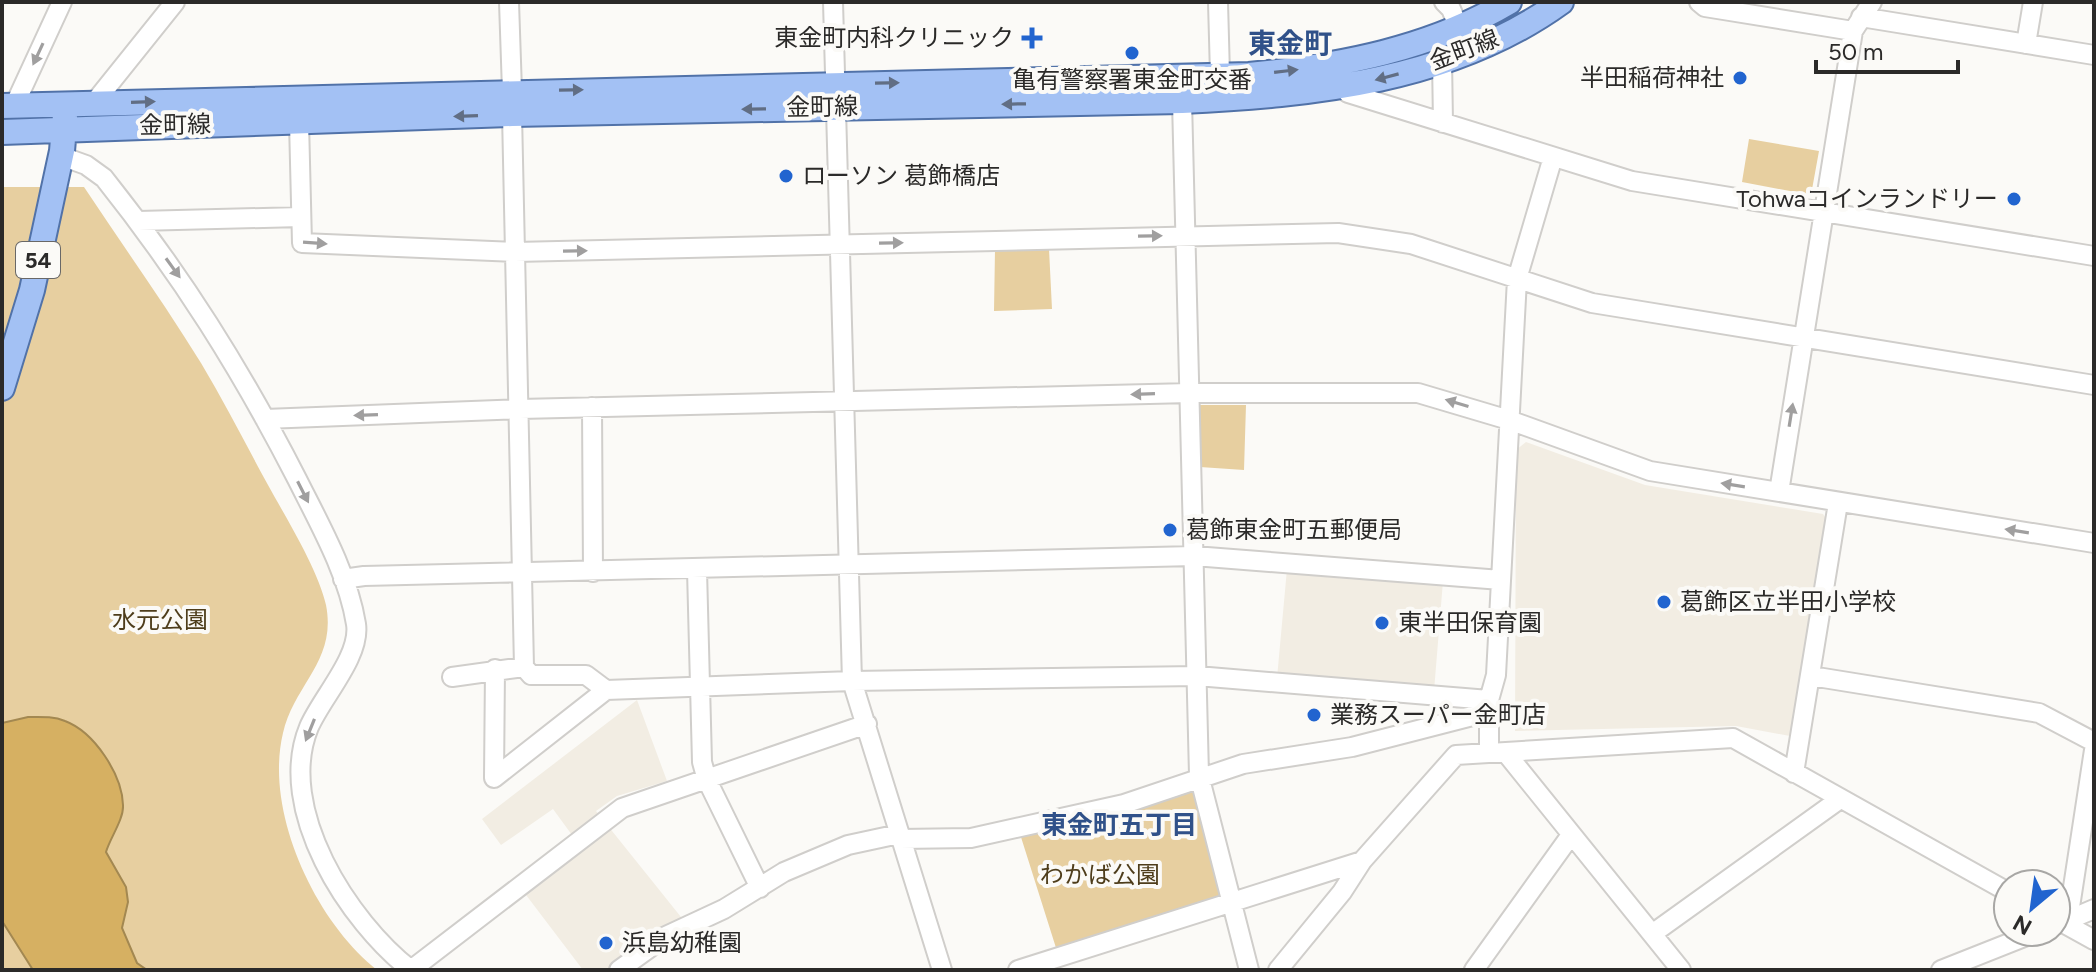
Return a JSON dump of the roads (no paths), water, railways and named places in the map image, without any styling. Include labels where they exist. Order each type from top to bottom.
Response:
[{"type":"main road","name":"金町線","points":[[8,106],[94,103],[512,103],[836,96],[1220,75],[1339,64],[1388,53],[1459,28],[1509,2]]},
{"type":"main road","name":"金町線","points":[[836,96],[1182,101],[1344,88],[1442,59],[1504,35],[1561,2]]},
{"type":"main road","name":"金町線","points":[[2,132],[299,122],[512,103]]},
{"type":"main road","name":"54","points":[[2,388],[32,290],[66,129],[65,104]]},
{"type":"street","points":[[8,106],[62,2]]},
{"type":"street","points":[[94,103],[175,2]]},
{"type":"street","points":[[509,2],[524,667],[531,675],[586,675],[606,690]]},
{"type":"street","points":[[833,2],[852,681],[942,970]]},
{"type":"street","points":[[1218,2],[1220,75]]},
{"type":"street","points":[[1444,2],[1451,9],[1459,28]]},
{"type":"street","points":[[1699,2],[1705,7],[1862,17],[2094,55]]},
{"type":"street","points":[[2026,44],[2033,2]]},
{"type":"street","points":[[1779,492],[1825,213],[1862,17]]},
{"type":"street","points":[[1442,59],[1443,123]]},
{"type":"street","points":[[1339,64],[1348,93],[1632,181],[2094,256]]},
{"type":"street","points":[[1182,101],[1199,775],[1249,970]]},
{"type":"street","points":[[299,122],[302,243],[515,252],[1338,233],[1387,238],[1592,303],[2094,385]]},
{"type":"street","points":[[61,156],[97,172],[138,221],[219,336],[319,523],[343,579],[357,638],[355,649],[331,684],[303,746],[305,803],[313,836],[348,904],[391,955],[411,970],[622,808],[867,724]]},
{"type":"street","points":[[1553,157],[1517,279],[1496,675],[1488,706],[1497,752],[1571,835],[1681,970]]},
{"type":"street","points":[[138,221],[301,217]]},
{"type":"street","points":[[265,419],[520,409],[1190,393],[1418,393],[1509,420],[1650,471],[2094,543]]},
{"type":"street","points":[[592,407],[593,572]]},
{"type":"street","points":[[1794,773],[1838,503]]},
{"type":"street","points":[[343,579],[364,576],[1194,556],[1501,580]]},
{"type":"street","points":[[697,570],[702,762],[707,780],[760,888]]},
{"type":"street","points":[[452,677],[524,667]]},
{"type":"street","points":[[495,669],[494,778],[606,690],[852,681],[1197,676],[1488,706]]},
{"type":"street","points":[[1811,676],[2039,713],[2094,742]]},
{"type":"street","points":[[619,970],[666,936],[760,888],[784,872],[848,845],[900,837],[971,838],[1124,804],[1199,775],[1243,764],[1352,747],[1488,706]]},
{"type":"street","points":[[1278,970],[1342,892],[1362,861],[1456,755],[1733,738],[1992,883]]},
{"type":"street","points":[[2071,868],[2094,750]]},
{"type":"street","points":[[1652,934],[1840,799]]},
{"type":"street","points":[[1474,970],[1571,835]]},
{"type":"street","points":[[1018,970],[1362,861]]},
{"type":"street","points":[[2072,917],[2094,909]]},
{"type":"street","points":[[2072,928],[2094,940]]},
{"type":"street","points":[[1941,970],[1997,948]]},
{"type":"place","name":"東金町内科クリニック","points":[[1032,38]]},
{"type":"place","name":"亀有警察署東金町交番","points":[[1132,53]]},
{"type":"place","name":"半田稲荷神社","points":[[1740,78]]},
{"type":"place","name":"ローソン 葛飾橋店","points":[[786,176]]},
{"type":"place","name":"Tohwaコインランドリー","points":[[2014,199]]},
{"type":"place","name":"葛飾東金町五郵便局","points":[[1170,530]]},
{"type":"place","name":"葛飾区立半田小学校","points":[[1664,602]]},
{"type":"place","name":"東半田保育園","points":[[1382,623]]},
{"type":"place","name":"業務スーパー金町店","points":[[1314,715]]},
{"type":"place","name":"浜島幼稚園","points":[[606,943]]},
{"type":"district","name":"東金町","points":[[1290,43]]},
{"type":"district","name":"東金町五丁目","points":[[1119,825]]},
{"type":"park label","name":"水元公園","points":[[160,620]]},
{"type":"park label","name":"わかば公園","points":[[1100,875]]}]
